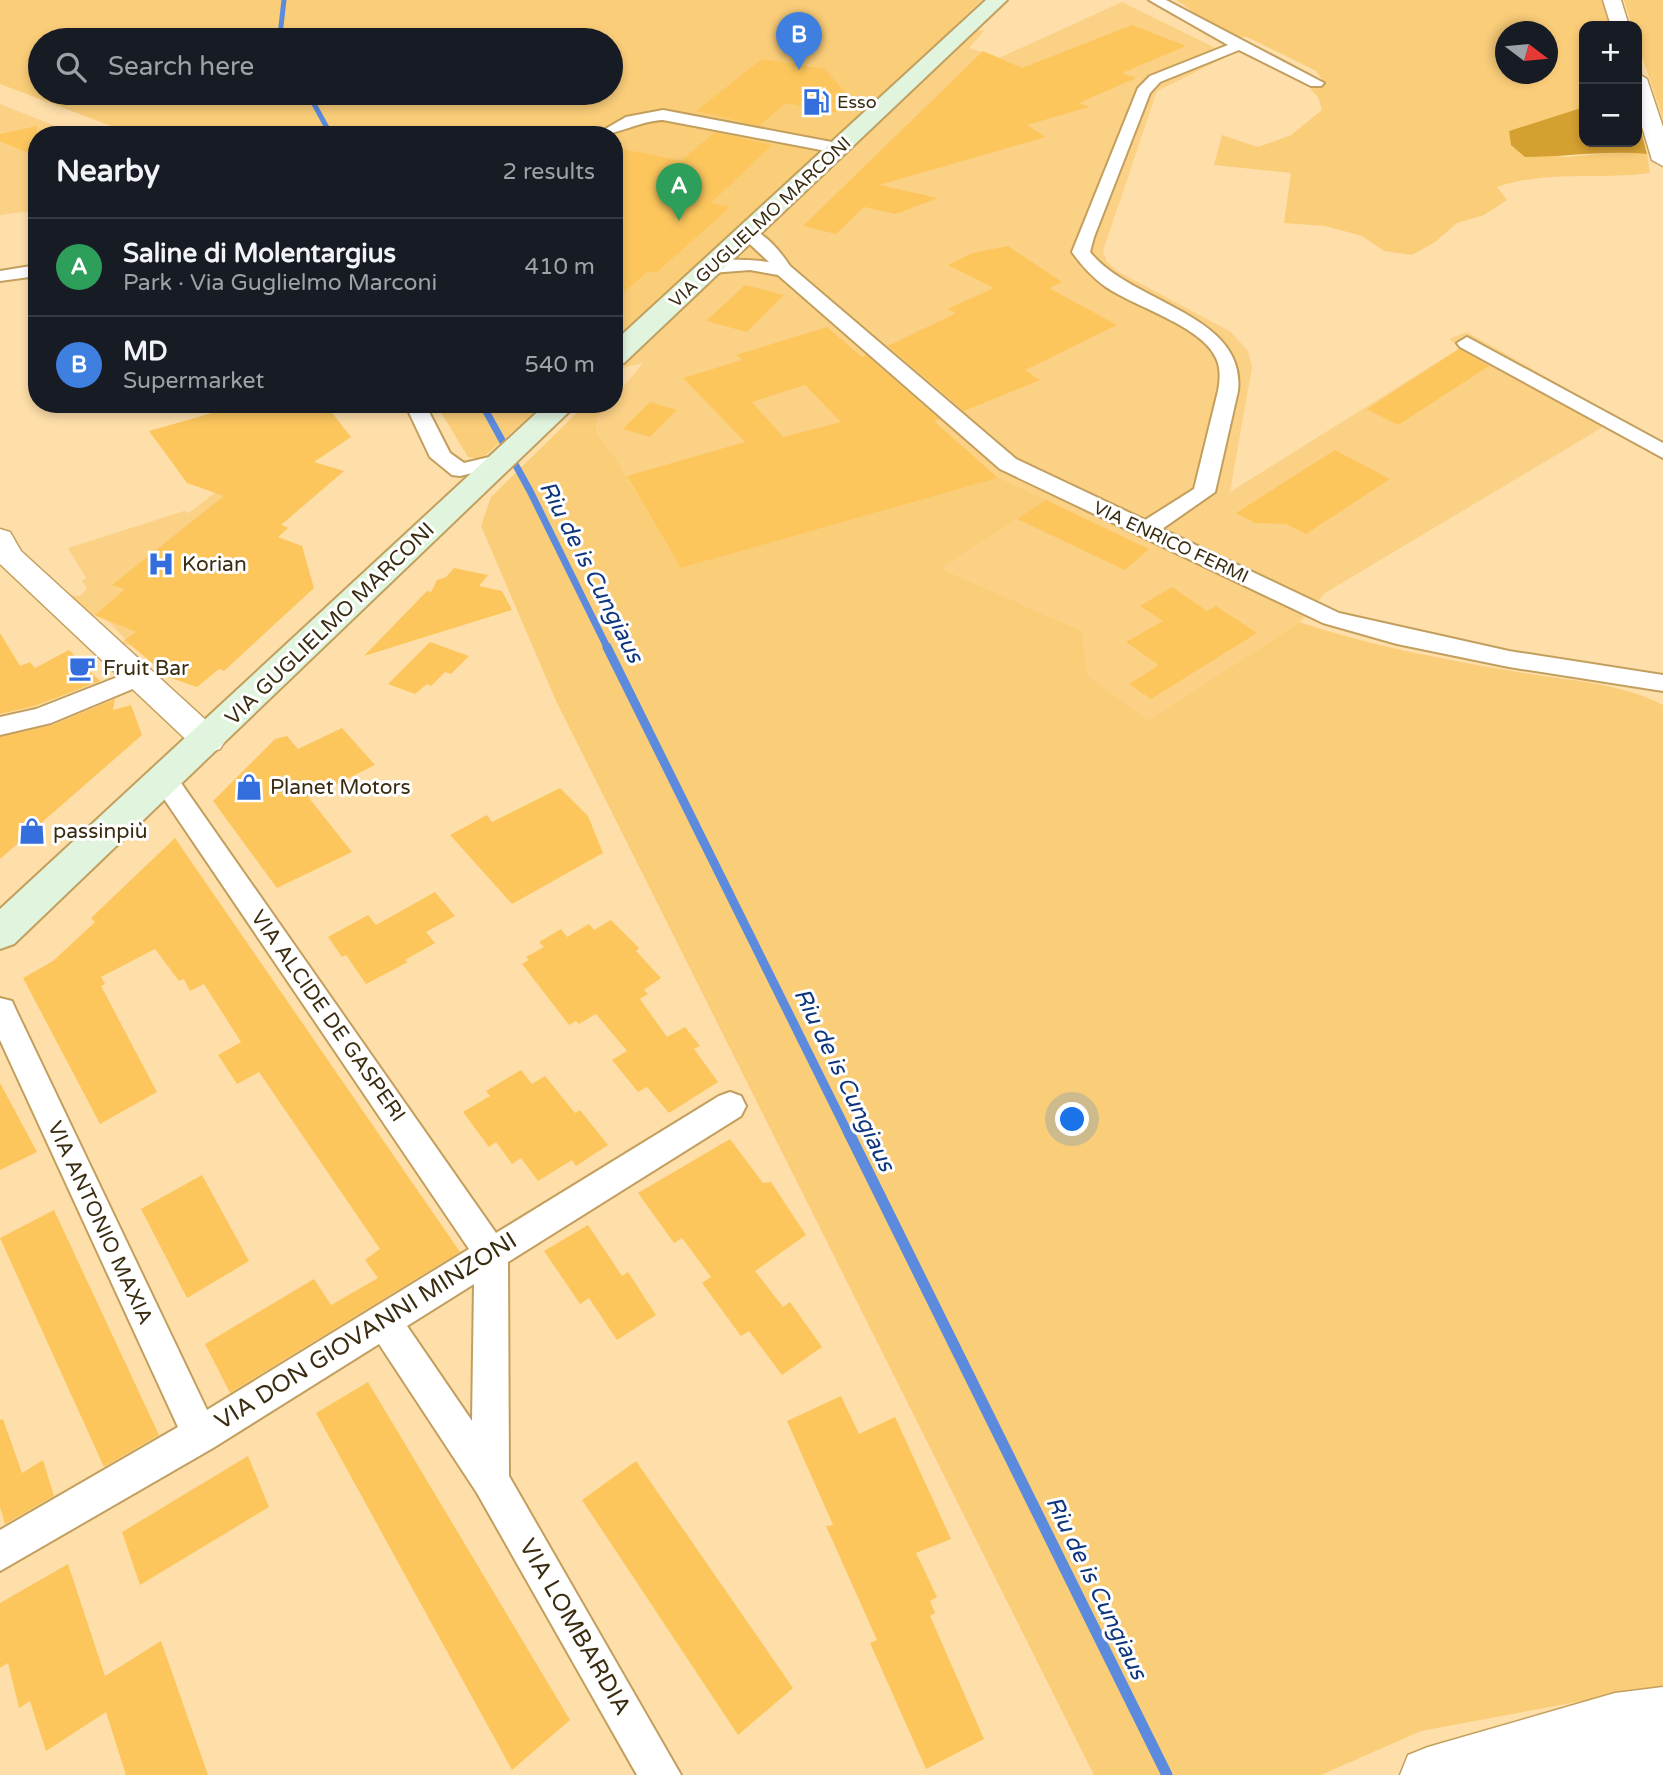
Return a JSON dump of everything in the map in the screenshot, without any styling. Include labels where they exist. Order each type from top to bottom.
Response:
[{"type":"main road","name":"VIA GUGLIELMO MARCONI","points":[[623,349],[997,0]]},
{"type":"main road","name":"VIA GUGLIELMO MARCONI","points":[[0,933],[208,741],[474,482],[553,413]]},
{"type":"main road","name":"VIA GUGLIELMO MARCONI","points":[[0,916],[96,844]]},
{"type":"main road","points":[[0,900],[49,865],[96,844]]},
{"type":"street","points":[[1156,0],[1316,83]]},
{"type":"street","points":[[1612,0],[1618,21]]},
{"type":"street","points":[[1145,530],[1204,492],[1231,375],[1227,355],[1202,331],[1104,279],[1088,266],[1081,252],[1143,91],[1155,79],[1241,45]]},
{"type":"street","points":[[1639,84],[1663,160]]},
{"type":"street","points":[[616,126],[643,116],[663,115],[837,148]]},
{"type":"street","points":[[739,241],[782,267]]},
{"type":"street","name":"VIA ENRICO FERMI","points":[[739,241],[771,252],[782,267],[1008,464],[1344,622],[1456,648],[1625,681]]},
{"type":"street","points":[[711,268],[750,265],[782,267]]},
{"type":"street","points":[[0,276],[28,271]]},
{"type":"street","points":[[1467,343],[1663,452]]},
{"type":"street","points":[[419,413],[440,457],[474,482]]},
{"type":"street","points":[[448,463],[455,486],[474,482]]},
{"type":"street","points":[[3,551],[208,741]]},
{"type":"street","points":[[0,726],[42,717],[138,677]]},
{"type":"street","points":[[1625,681],[1663,683]]},
{"type":"street","points":[[1625,681],[1663,695]]},
{"type":"street","name":"VIA ALCIDE DE GASPERI","points":[[165,780],[491,1253]]},
{"type":"street","name":"VIA ANTONIO MAXIA","points":[[1,1010],[200,1435]]},
{"type":"street","name":"VIA DON GIOVANNI MINZONI","points":[[0,1552],[200,1435],[730,1106]]},
{"type":"street","points":[[490,1480],[491,1253]]},
{"type":"street","name":"VIA LOMBARDIA","points":[[383,1320],[490,1480],[660,1775]]},
{"type":"street","points":[[1428,1775],[1615,1720],[1663,1714]]},
{"type":"street","points":[[1508,1752],[1663,1754]]},
{"type":"shaded area","points":[[0,0],[982,0],[703,265],[698,264],[623,333],[623,126],[111,126],[56,105],[623,105],[623,28],[28,28],[28,95],[0,84]]},
{"type":"shaded area","points":[[1176,0],[1603,0],[1610,21],[1579,21],[1579,109],[1509,131],[1511,145],[1564,157],[1628,152],[1647,154],[1650,173],[1554,177],[1497,187],[1507,200],[1484,215],[1457,223],[1435,242],[1412,255],[1384,251],[1362,236],[1325,226],[1284,223],[1291,173],[1214,165],[1222,135],[1258,147],[1291,135],[1322,110],[1318,97],[1310,89],[1325,84],[1316,71],[1247,37],[1228,33]]},
{"type":"shaded area","points":[[1624,0],[1663,0],[1663,119],[1642,56],[1642,21],[1630,21]]},
{"type":"shaded area","points":[[1122,2],[1230,55],[1157,91],[1103,251],[1107,262],[1119,272],[1231,332],[1248,351],[1252,367],[1230,492],[1460,348],[1449,339],[1467,332],[1618,418],[1325,593],[1302,620],[1149,720],[1088,676],[1082,631],[940,568],[998,478],[681,568],[615,457],[596,432],[597,418],[601,413],[623,413],[623,387],[643,363],[623,369],[623,126],[616,126],[929,21],[984,31],[969,48],[999,58]]},
{"type":"shaded area","points":[[0,104],[55,126],[28,126],[28,211],[0,215]]},
{"type":"shaded area","points":[[1579,109],[1579,147],[1642,147],[1642,135],[1647,154],[1525,157],[1511,145],[1509,131]]},
{"type":"shaded area","points":[[441,413],[534,413],[481,459],[468,457]]},
{"type":"shaded area","points":[[577,413],[601,413],[597,418],[596,432],[615,457],[681,568],[998,478],[1046,500],[940,568],[1082,631],[1088,676],[1149,720],[1299,622],[1351,638],[1432,656],[1628,691],[1663,705],[1663,1686],[1421,1731],[1321,1775],[1094,1775],[556,701],[481,526],[491,497]]},
{"type":"shaded area","name":"Korian","points":[[226,484],[274,523],[288,528],[142,650],[122,643],[125,639],[109,622],[83,610],[67,595],[80,596],[87,588],[82,581],[86,578],[68,548],[184,511],[189,513]]},
{"type":"building","points":[[1132,25],[1186,46],[1122,73],[1136,78],[1079,103],[1089,107],[1027,125],[1046,137],[879,185],[938,198],[896,214],[864,207],[836,234],[803,226],[983,51],[1022,68]]},
{"type":"building","points":[[762,59],[825,69],[850,98],[834,113],[786,103],[759,126],[696,111]]},
{"type":"building","points":[[28,128],[28,153],[0,141],[0,134]]},
{"type":"building","points":[[715,132],[772,145],[711,203],[730,207],[656,273],[648,271],[623,293],[623,149],[681,161]]},
{"type":"building","points":[[1008,246],[1062,282],[1049,288],[1117,325],[1025,370],[1040,380],[964,411],[888,346],[956,313],[947,309],[994,288],[948,265],[973,253]]},
{"type":"building","points":[[745,285],[784,295],[747,332],[706,321]]},
{"type":"building","points":[[827,327],[862,357],[866,355],[939,419],[934,421],[998,478],[681,568],[627,476],[745,442],[683,378],[742,360],[736,355]],"holes":[[[805,385],[841,422],[783,437],[752,402]]]},
{"type":"building","points":[[1459,349],[1489,366],[1398,425],[1367,409]]},
{"type":"building","points":[[650,402],[677,410],[650,437],[623,429]]},
{"type":"building","points":[[212,413],[332,413],[351,437],[314,462],[344,471],[281,525],[288,528],[278,537],[302,546],[314,588],[224,671],[219,669],[197,687],[168,677],[125,640],[136,632],[95,615],[125,589],[112,585],[224,496],[187,483],[149,431]]},
{"type":"building","points":[[1335,450],[1390,479],[1306,534],[1286,524],[1255,523],[1236,513]]},
{"type":"building","points":[[1046,500],[1149,549],[1125,570],[1017,519]]},
{"type":"building","points":[[454,568],[488,575],[479,586],[502,591],[512,610],[364,656],[427,591],[431,592],[437,580],[446,577]]},
{"type":"building","points":[[1172,587],[1207,611],[1216,606],[1257,633],[1151,699],[1129,684],[1159,665],[1126,642],[1163,621],[1140,606]]},
{"type":"building","points":[[0,633],[20,666],[30,662],[35,668],[69,650],[100,681],[35,706],[0,714]]},
{"type":"building","points":[[430,642],[469,656],[451,674],[445,672],[431,686],[427,684],[415,694],[388,684]]},
{"type":"building","points":[[115,699],[113,710],[131,705],[142,735],[0,859],[0,737],[52,725]]},
{"type":"building","points":[[342,728],[375,765],[309,798],[352,852],[277,888],[213,801],[275,739],[287,736],[298,749]]},
{"type":"building","points":[[560,788],[588,816],[603,853],[512,904],[450,835],[487,815],[492,822]]},
{"type":"building","points":[[175,838],[460,1252],[230,1393],[205,1344],[314,1279],[331,1305],[378,1278],[365,1260],[380,1249],[259,1072],[237,1084],[218,1055],[241,1042],[204,984],[190,991],[184,979],[179,981],[155,949],[101,977],[105,984],[101,986],[157,1092],[100,1124],[23,978],[53,961],[95,922],[91,918]]},
{"type":"building","points":[[435,892],[455,916],[426,932],[435,943],[405,960],[408,962],[366,984],[346,955],[342,957],[328,937],[368,915],[376,925]]},
{"type":"building","points":[[611,920],[639,948],[636,951],[661,978],[644,990],[648,994],[640,999],[667,1037],[685,1027],[700,1046],[694,1049],[718,1082],[669,1113],[647,1087],[638,1092],[612,1060],[627,1051],[596,1014],[579,1024],[576,1021],[569,1025],[522,964],[529,960],[526,957],[544,947],[539,942],[561,929],[567,937],[589,924],[594,930]]},
{"type":"building","points":[[521,1070],[532,1084],[545,1076],[575,1113],[580,1110],[608,1145],[576,1166],[572,1160],[538,1181],[521,1158],[512,1164],[496,1142],[489,1147],[463,1112],[490,1096],[486,1091]]},
{"type":"building","points":[[0,1083],[37,1152],[0,1170]]},
{"type":"building","points":[[730,1139],[763,1183],[771,1182],[806,1235],[755,1271],[783,1307],[790,1302],[822,1347],[782,1375],[749,1331],[741,1336],[702,1283],[711,1277],[682,1238],[674,1243],[638,1193]]},
{"type":"building","points":[[202,1175],[249,1261],[187,1298],[141,1209]]},
{"type":"building","points":[[54,1210],[159,1435],[104,1467],[0,1238]]},
{"type":"building","points":[[588,1225],[622,1276],[628,1272],[656,1315],[617,1340],[589,1298],[580,1304],[544,1251]]},
{"type":"building","points":[[368,1382],[570,1720],[512,1770],[316,1413]]},
{"type":"building","points":[[841,1396],[859,1434],[895,1417],[951,1539],[916,1553],[937,1597],[930,1601],[935,1613],[930,1616],[984,1739],[926,1769],[870,1643],[877,1640],[826,1526],[833,1525],[787,1421]]},
{"type":"building","points":[[3,1419],[22,1473],[43,1460],[54,1496],[5,1524],[0,1507],[0,1420]]},
{"type":"building","points":[[248,1456],[269,1507],[140,1585],[122,1532]]},
{"type":"building","points":[[636,1461],[793,1688],[738,1735],[582,1500]]},
{"type":"building","points":[[68,1564],[105,1676],[161,1641],[208,1775],[126,1775],[106,1712],[46,1751],[30,1701],[19,1708],[8,1663],[0,1668],[0,1603]]},
{"type":"waterway","name":"Riu de is Cungiaus","points":[[281,28],[284,0]]},
{"type":"waterway","name":"Riu de is Cungiaus","points":[[315,105],[326,126]]},
{"type":"waterway","name":"Riu de is Cungiaus","points":[[487,413],[530,491],[608,649]]},
{"type":"waterway","name":"Riu de is Cungiaus","points":[[607,647],[849,1135]]},
{"type":"waterway","name":"Riu de is Cungiaus","points":[[849,1133],[1167,1775]]},
{"type":"place","name":"MD","points":[[799,70]]},
{"type":"place","name":"Esso","points":[[816,102]]},
{"type":"place","name":"Saline di Molentargius","points":[[679,221]]},
{"type":"place","name":"Korian","points":[[161,564]]},
{"type":"place","name":"Fruit Bar","points":[[82,668]]},
{"type":"place","name":"Planet Motors","points":[[249,787]]},
{"type":"place","name":"passinpiù","points":[[32,831]]}]
